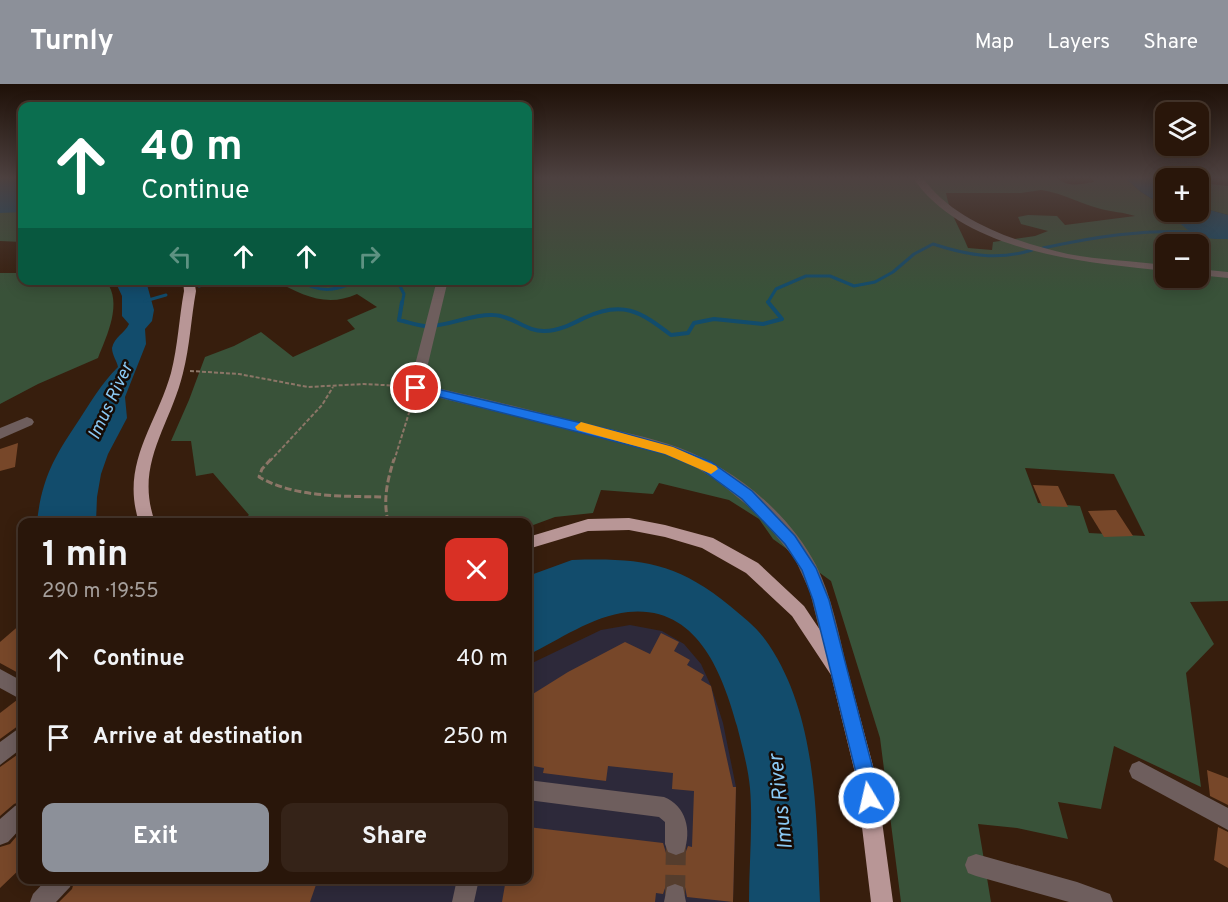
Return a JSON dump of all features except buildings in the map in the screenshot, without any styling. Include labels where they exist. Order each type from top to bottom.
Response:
[{"type":"main road","points":[[145,518],[141,510],[139,487],[142,469],[146,450],[164,414],[177,371],[190,291],[189,285]]},
{"type":"main road","points":[[532,542],[588,525],[629,524],[665,531],[707,543],[752,568],[798,611],[839,672],[866,777],[882,902]]},
{"type":"street","points":[[962,216],[1034,248],[1072,258],[1155,267]]},
{"type":"street","points":[[1209,273],[1228,274]]},
{"type":"street","points":[[442,285],[416,388],[620,436],[669,451],[706,466],[747,495],[790,540],[809,568],[821,600],[839,672]]},
{"type":"street","points":[[0,434],[27,422]]},
{"type":"street","points":[[1,679],[18,689]]},
{"type":"street","points":[[0,755],[18,739]]},
{"type":"street","points":[[1139,771],[1228,819]]},
{"type":"street","points":[[532,790],[664,807],[675,817],[676,844]]},
{"type":"street","points":[[0,834],[18,817]]},
{"type":"street","points":[[976,865],[1102,902]]},
{"type":"street","points":[[41,902],[57,884]]},
{"type":"street","points":[[463,902],[467,884]]},
{"type":"path","points":[[177,371],[213,371],[308,387],[364,384],[416,388],[386,486],[384,505],[387,518]]},
{"type":"path","points":[[333,387],[322,405],[262,469],[259,477],[266,483],[276,486],[337,496],[384,497]]},
{"type":"shaded area","points":[[630,625],[662,631],[684,644],[701,664],[723,723],[736,787],[733,902],[102,902],[118,884],[532,884],[532,663],[601,630]]},
{"type":"green space","points":[[0,216],[18,216],[18,242],[0,241]]},
{"type":"green space","points":[[532,216],[953,216],[968,248],[992,250],[993,242],[1035,236],[1048,231],[1021,224],[1018,217],[1022,216],[1057,216],[1065,225],[1134,216],[1155,216],[1155,222],[1187,222],[1207,234],[1155,234],[1155,288],[1209,288],[1209,235],[1216,239],[1228,239],[1228,601],[1190,602],[1214,644],[1186,673],[1201,787],[1114,746],[1101,809],[1058,802],[1068,839],[1017,828],[978,824],[991,902],[901,902],[880,738],[831,581],[773,539],[759,519],[729,500],[659,483],[653,494],[601,490],[593,513],[555,517],[532,526],[532,518],[245,518],[249,515],[213,473],[196,476],[191,441],[171,441],[205,357],[261,332],[293,357],[355,329],[347,320],[377,307],[357,294],[346,298],[325,300],[305,295],[283,285],[532,285]],"holes":[[[1025,468],[1114,474],[1145,536],[1089,533],[1080,506],[1038,503]]]},
{"type":"green space","points":[[0,273],[18,273],[18,285],[108,285],[113,299],[112,319],[98,358],[38,384],[0,404]]},
{"type":"water","points":[[1209,216],[1228,216],[1228,239],[1209,238],[1209,234],[1194,234],[1179,222],[1209,222]]},
{"type":"water","name":"Imus River","points":[[117,285],[147,285],[154,310],[152,321],[145,329],[146,344],[125,397],[127,418],[108,454],[101,474],[96,518],[38,518],[42,492],[56,456],[97,392],[118,367],[112,348],[129,324],[122,316],[122,296]]},
{"type":"water","name":"Imus River","points":[[572,560],[618,560],[657,566],[692,580],[711,591],[746,619],[765,639],[785,674],[806,736],[815,802],[820,902],[749,902],[751,802],[745,757],[731,705],[714,664],[703,646],[689,631],[672,619],[652,613],[628,612],[589,623],[532,653],[532,575]]},
{"type":"waterway","points":[[1043,248],[1119,235],[1195,232]]},
{"type":"waterway","points":[[768,302],[776,289],[806,276],[830,276],[854,286],[875,282],[893,272],[914,254],[933,244],[958,251],[994,256],[1032,250]]},
{"type":"waterway","points":[[308,285],[321,289],[336,289],[348,285]]},
{"type":"waterway","points":[[400,285],[404,294],[402,304]]},
{"type":"waterway","points":[[145,301],[166,295]]},
{"type":"waterway","points":[[402,302],[399,320],[422,326],[493,315],[538,331],[550,331],[597,313],[620,309],[640,314],[671,335],[688,333],[694,323],[714,319],[763,324],[782,319],[768,302]]},
{"type":"tunnel","points":[[675,895],[676,844]]},
{"type":"slow traffic","points":[[581,427],[669,451],[711,469]]},
{"type":"route","points":[[416,388],[620,436],[669,451],[706,466],[747,495],[790,540],[809,568],[821,600],[866,777],[869,798]]}]
